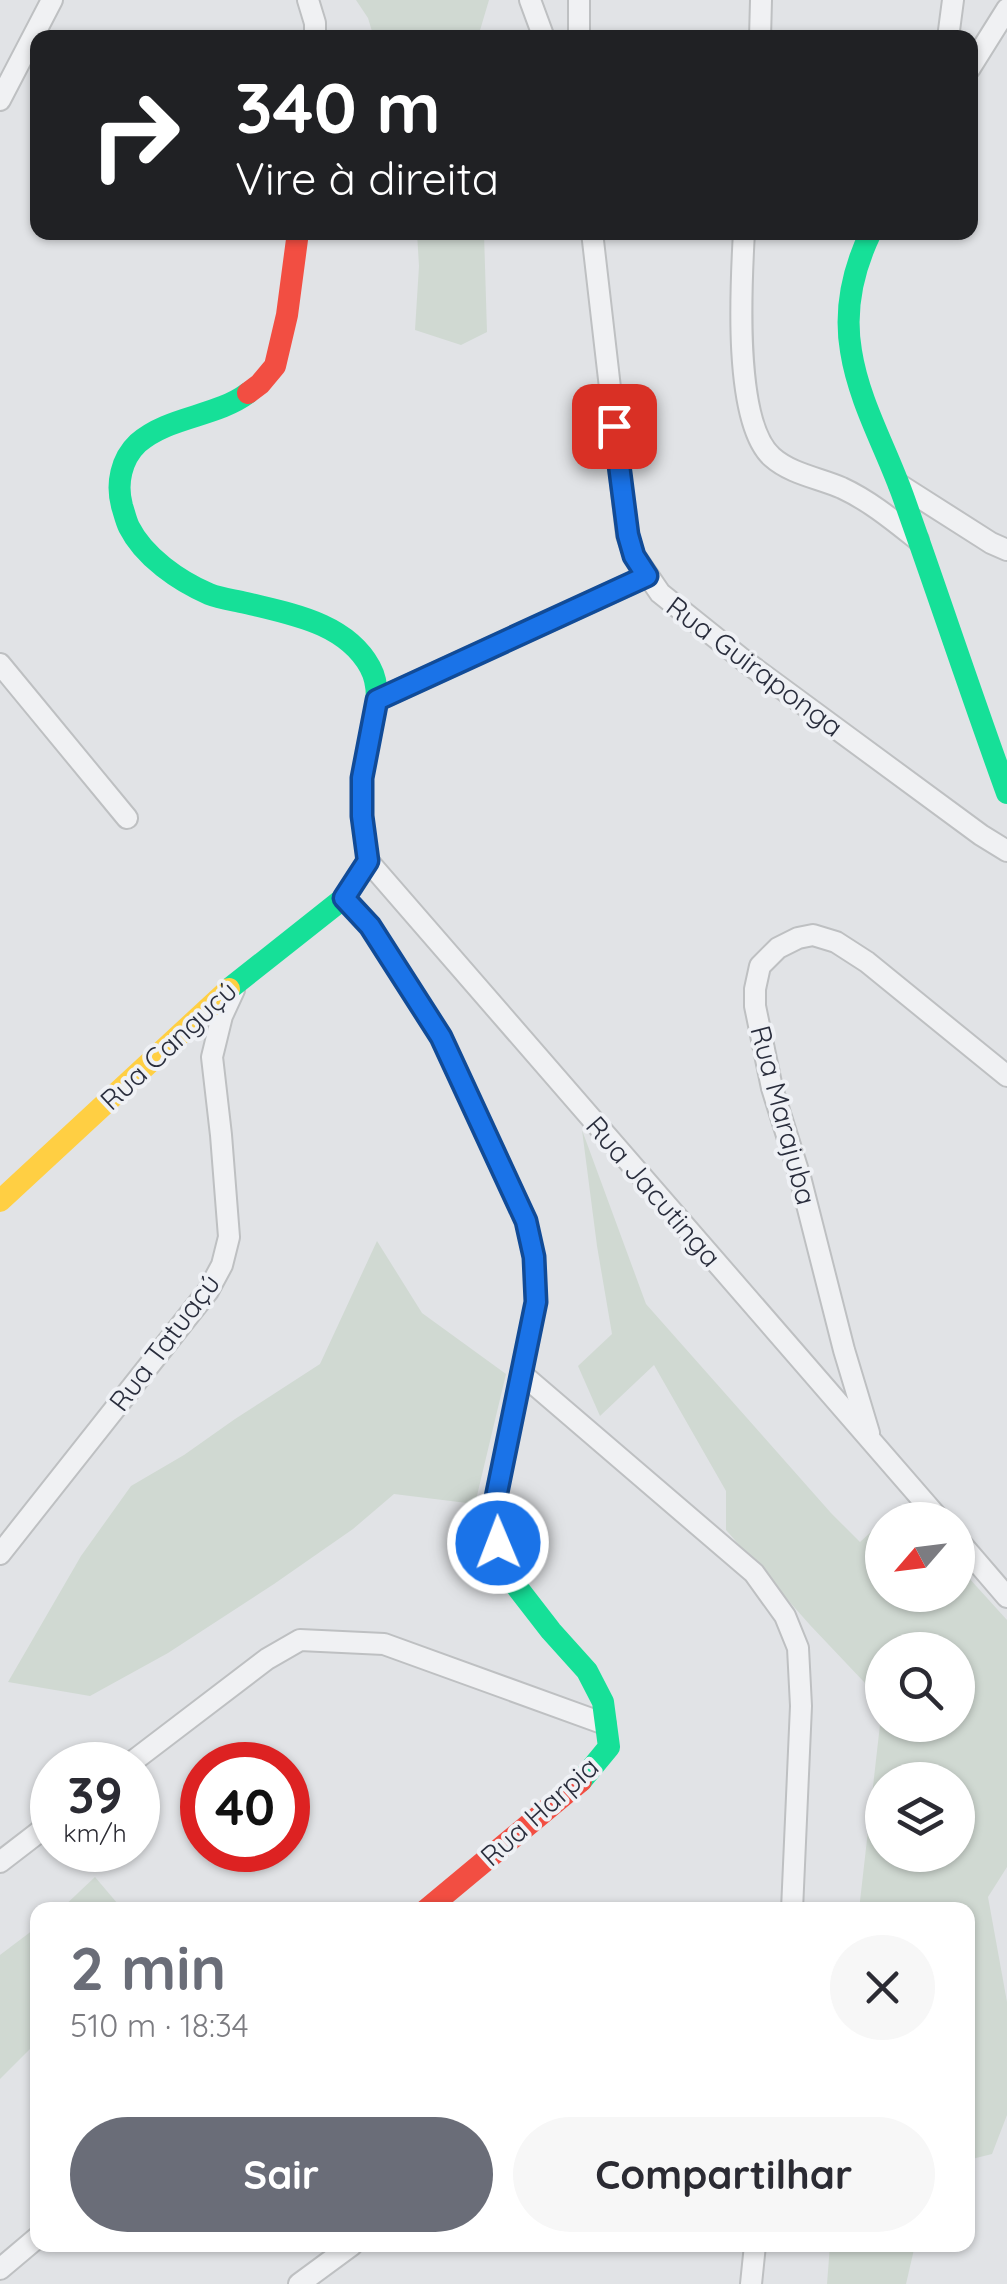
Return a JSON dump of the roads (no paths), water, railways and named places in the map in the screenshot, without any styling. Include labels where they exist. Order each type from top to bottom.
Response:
[{"type":"street","points":[[36,30],[52,0]]},
{"type":"street","points":[[308,0],[315,30]]},
{"type":"street","points":[[530,0],[541,30]]},
{"type":"street","points":[[579,0],[579,30]]},
{"type":"street","points":[[760,30],[761,0]]},
{"type":"street","points":[[949,30],[953,0]]},
{"type":"street","points":[[978,55],[1007,9]]},
{"type":"street","points":[[0,100],[30,42]]},
{"type":"street","points":[[297,240],[287,315],[275,366],[260,384],[236,402],[170,425],[136,444],[121,468],[119,494],[129,527],[147,552],[174,575],[211,595],[287,614],[342,634],[372,670],[377,700],[362,778],[368,861],[344,898]]},
{"type":"street","name":"Rua Guiraponga","points":[[593,240],[628,535],[634,556],[647,576],[660,593],[746,662],[1007,851]]},
{"type":"street","points":[[743,240],[745,382],[750,420],[758,440],[772,458],[793,471],[862,498],[918,540]]},
{"type":"street","points":[[867,240],[851,285],[851,350],[861,391],[900,485],[1007,792]]},
{"type":"street","points":[[900,485],[991,544],[1007,550]]},
{"type":"street","points":[[377,700],[647,576]]},
{"type":"street","points":[[0,664],[127,818]]},
{"type":"street","name":"Rua Jacutinga","points":[[368,861],[925,1502]]},
{"type":"street","name":"Rua Canguçú","points":[[0,1201],[239,979],[344,898]]},
{"type":"street","name":"Rua Harpia","points":[[344,898],[370,926],[441,1037],[526,1221],[534,1257],[536,1302],[493,1512],[510,1578],[587,1671],[603,1702],[609,1747],[581,1781],[436,1902]]},
{"type":"street","name":"Rua Marajuba","points":[[872,1441],[772,1088],[754,989],[760,966],[778,948],[798,938],[813,935],[836,942],[1007,1076]]},
{"type":"street","name":"Rua Tatuaçú","points":[[0,1554],[208,1291],[222,1264],[229,1236],[212,1058],[222,1016],[239,979]]},
{"type":"street","points":[[522,1374],[754,1573],[785,1616],[798,1648],[801,1706],[792,1902]]},
{"type":"street","points":[[975,1560],[1007,1597]]},
{"type":"street","points":[[158,1742],[267,1660],[300,1640],[384,1644],[605,1724]]},
{"type":"street","points":[[0,1862],[30,1839]]},
{"type":"street","points":[[0,2269],[30,2244]]},
{"type":"street","points":[[300,2284],[343,2252]]},
{"type":"street","points":[[750,2284],[754,2252]]}]
